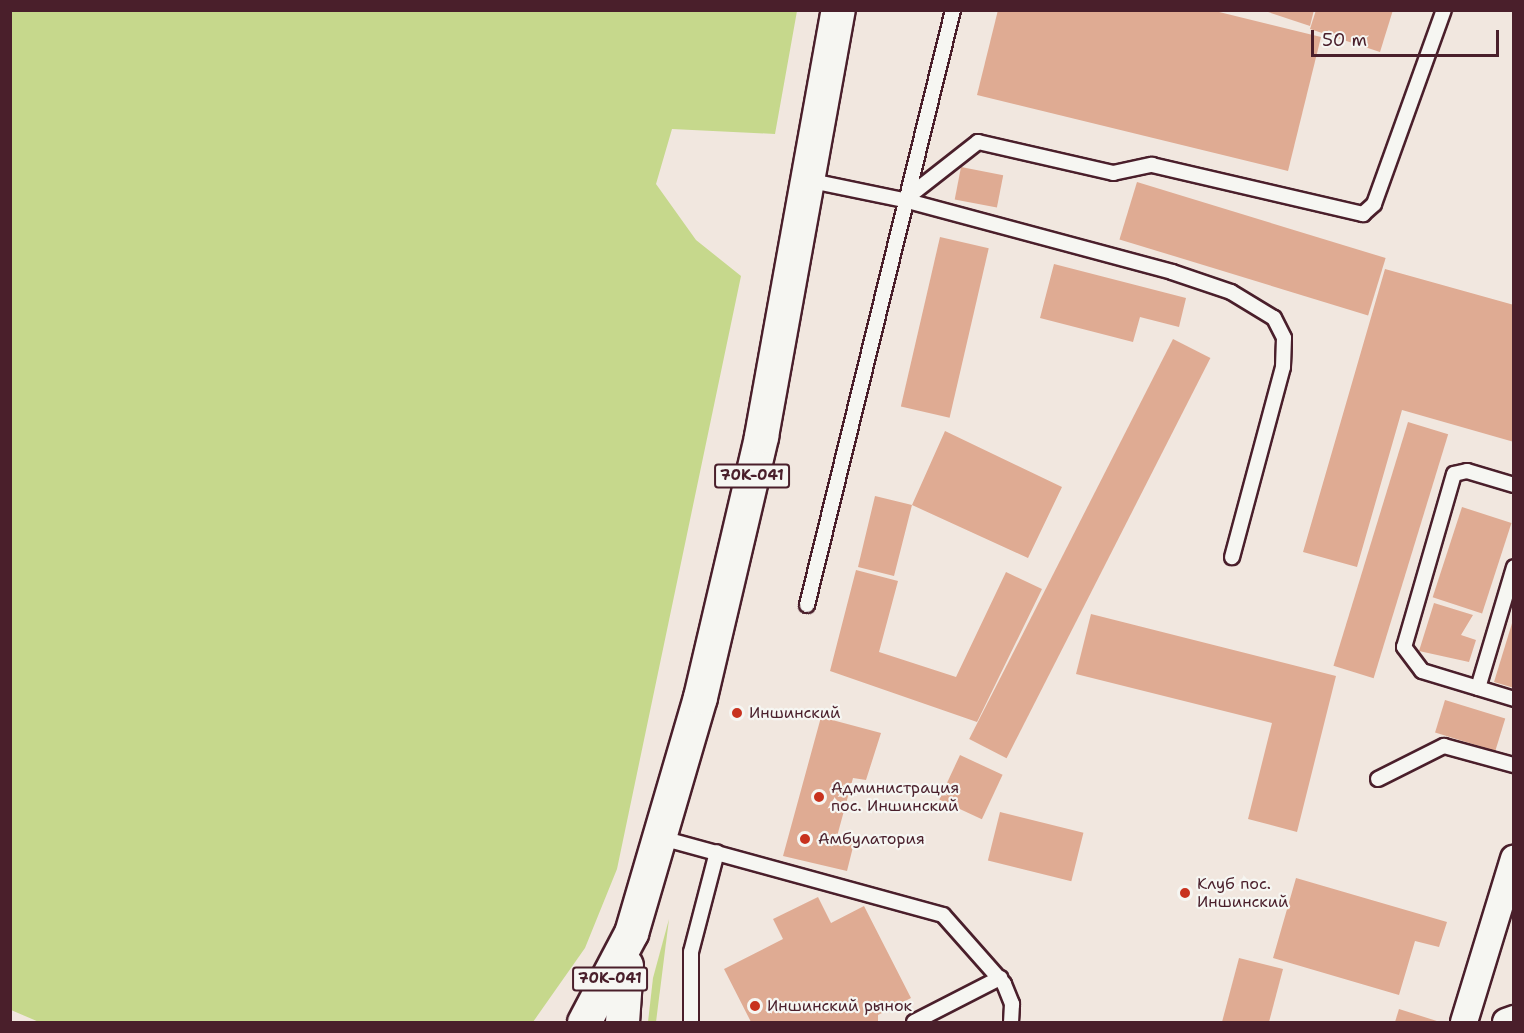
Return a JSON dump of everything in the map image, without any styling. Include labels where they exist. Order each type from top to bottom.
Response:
[{"type":"main road","name":"70К-041","points":[[584,1023],[631,933],[662,838],[744,512],[838,10]]},
{"type":"main road","name":"70К-041","points":[[622,1023],[631,933]]},
{"type":"street","points":[[1464,1023],[1514,858]]},
{"type":"street","points":[[1506,1023],[1514,1019]]},
{"type":"lane","points":[[807,605],[904,200],[953,10]]},
{"type":"lane","points":[[904,200],[978,142],[1113,173],[1152,165],[1363,214],[1374,204],[1444,10]]},
{"type":"lane","points":[[807,180],[904,200],[1172,272],[1231,292],[1274,318],[1284,338],[1283,367],[1232,557]]},
{"type":"lane","points":[[1514,485],[1467,471],[1454,474],[1404,644],[1408,659],[1418,669],[1514,699]]},
{"type":"lane","points":[[1478,688],[1514,567]]},
{"type":"lane","points":[[1378,779],[1444,746],[1514,765]]},
{"type":"lane","points":[[662,838],[935,911],[954,924],[1000,978],[1010,995],[1011,1023]]},
{"type":"lane","points":[[691,1023],[691,952],[717,852]]},
{"type":"lane","points":[[914,1023],[1000,978]]},
{"type":"green space","points":[[10,11],[797,11],[775,134],[672,129],[656,184],[696,240],[741,276],[617,869],[585,948],[533,1022],[39,1022],[11,1010]]},
{"type":"green space","points":[[669,919],[656,1022],[648,1022],[653,978]]},
{"type":"building","points":[[998,10],[1211,10],[1321,37],[1288,171],[977,95]]},
{"type":"building","points":[[1262,10],[1314,10],[1310,26]]},
{"type":"building","points":[[1316,10],[1393,10],[1380,52],[1310,29]]},
{"type":"building","points":[[961,167],[1003,175],[997,208],[955,199]]},
{"type":"building","points":[[1137,182],[1386,258],[1368,315],[1119,239]]},
{"type":"building","points":[[940,237],[989,248],[950,418],[901,407]]},
{"type":"building","points":[[1054,264],[1186,298],[1179,327],[1140,317],[1133,342],[1040,318]]},
{"type":"building","points":[[1385,269],[1514,305],[1514,442],[1402,410],[1357,567],[1303,552]]},
{"type":"building","points":[[1173,339],[1210,358],[1007,758],[969,739]]},
{"type":"building","points":[[1408,422],[1448,434],[1374,678],[1333,666]]},
{"type":"building","points":[[945,431],[1062,487],[1028,558],[912,505]]},
{"type":"building","points":[[875,496],[912,505],[894,576],[858,567]]},
{"type":"building","points":[[1462,507],[1511,523],[1482,613],[1433,597]]},
{"type":"building","points":[[856,570],[898,581],[879,652],[956,677],[1006,572],[1042,589],[977,722],[830,671]]},
{"type":"building","points":[[1434,603],[1473,615],[1461,635],[1476,640],[1469,662],[1419,651]]},
{"type":"building","points":[[1091,614],[1336,676],[1297,832],[1248,819],[1272,723],[1076,674]]},
{"type":"building","points":[[1514,620],[1514,688],[1494,682]]},
{"type":"building","points":[[1445,700],[1505,718],[1495,751],[1435,733]]},
{"type":"building","points":[[821,717],[881,733],[866,780],[853,778],[836,840],[854,843],[847,871],[783,856]]},
{"type":"building","points":[[960,755],[1003,775],[982,819],[939,799]]},
{"type":"building","points":[[1000,812],[1083,833],[1071,881],[988,861]]},
{"type":"building","points":[[1296,878],[1447,922],[1439,947],[1415,941],[1399,995],[1273,958]]},
{"type":"building","points":[[818,897],[831,923],[864,906],[911,998],[878,1015],[878,1022],[751,1022],[724,969],[783,939],[773,919]]},
{"type":"building","points":[[1239,958],[1283,969],[1269,1022],[1222,1022]]},
{"type":"building","points":[[1399,1009],[1440,1022],[1395,1022]]},
{"type":"place","name":"Иншинский","points":[[737,713]]},
{"type":"place","name":"Администрация пос. Иншинский","points":[[819,797]]},
{"type":"place","name":"Амбулатория","points":[[805,839]]},
{"type":"place","name":"Клуб пос. Иншинский","points":[[1185,893]]},
{"type":"place","name":"Иншинский рынок","points":[[755,1006]]}]
